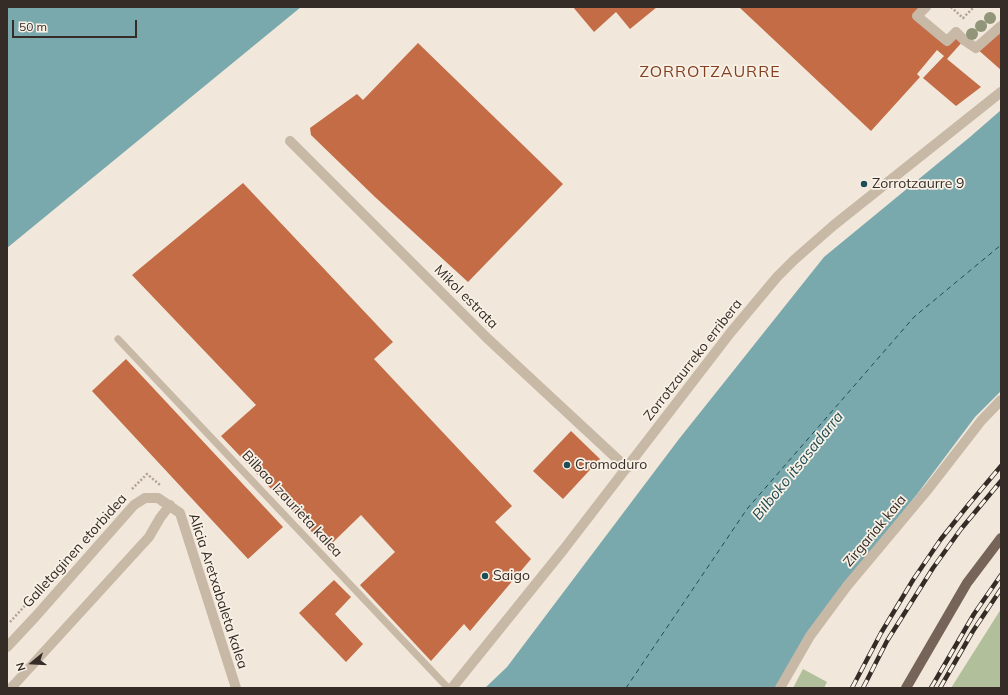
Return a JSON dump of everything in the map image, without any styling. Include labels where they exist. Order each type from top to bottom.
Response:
[{"type":"main road","points":[[906,688],[967,583],[1001,538]]},
{"type":"street","points":[[926,7],[918,16],[947,41],[956,32],[964,40],[976,48],[1001,26]]},
{"type":"street","name":"Zorrotzaurreko erribera","points":[[452,688],[564,549],[731,332],[777,277],[794,260],[854,208],[1001,92]]},
{"type":"street","name":"Mikol estrata","points":[[290,141],[487,338],[627,468]]},
{"type":"street","name":"Zirgariak kaia","points":[[780,688],[810,636],[847,586],[929,488],[981,421],[1001,400]]},
{"type":"street","name":"Galletaginen etorbidea","points":[[7,646],[36,616],[134,505],[145,498],[158,498],[170,505]]},
{"type":"street","points":[[11,688],[149,537],[160,518],[170,505]]},
{"type":"street","name":"Alicia Aretxabaleta kalea","points":[[170,505],[180,513],[236,688]]},
{"type":"lane","name":"Bilbao Izaurieta kalea","points":[[118,339],[448,688]]},
{"type":"path","points":[[951,7],[963,18],[974,7]]},
{"type":"path","points":[[130,491],[147,474],[163,488]]},
{"type":"path","points":[[7,625],[34,596]]},
{"type":"green space","points":[[1001,609],[1001,688],[951,688]]},
{"type":"green space","points":[[803,669],[827,682],[824,688],[793,688]]},
{"type":"water","points":[[7,7],[301,7],[7,248]]},
{"type":"water","name":"Bilboko itsasadarra","points":[[1001,110],[1001,391],[975,417],[918,493],[827,605],[780,688],[485,688],[507,667],[679,439],[824,257]]},
{"type":"building","points":[[573,7],[657,7],[630,29],[616,12],[594,32]]},
{"type":"building","points":[[739,7],[926,7],[917,16],[947,41],[956,32],[964,40],[947,59],[981,87],[956,106],[923,78],[944,56],[937,50],[917,74],[920,77],[871,131]]},
{"type":"building","points":[[1001,26],[1001,70],[976,48]]},
{"type":"building","points":[[418,43],[563,184],[468,282],[375,197],[311,135],[310,128],[357,94],[363,100]]},
{"type":"building","points":[[243,183],[393,342],[374,359],[512,506],[495,522],[531,559],[470,631],[464,624],[431,661],[360,585],[395,552],[361,515],[327,548],[221,436],[256,405],[132,275]]},
{"type":"building","points":[[126,359],[283,527],[248,559],[92,391]]},
{"type":"building","name":"Cromoduro","points":[[571,431],[600,459],[563,499],[533,471]]},
{"type":"building","points":[[334,580],[351,597],[335,614],[363,644],[346,662],[299,613]]},
{"type":"ferry route","points":[[626,688],[747,509],[914,317],[1001,245]]},
{"type":"railway","points":[[852,688],[881,633],[913,580],[941,539],[1001,466]]},
{"type":"railway","points":[[863,688],[887,641],[933,568],[961,529],[1001,481]]},
{"type":"railway","points":[[931,688],[974,614],[1001,575]]},
{"type":"railway","points":[[940,688],[973,631],[1001,589]]},
{"type":"place","name":"Zorrotzaurre 9","points":[[864,184]]},
{"type":"place","name":"Cromoduro","points":[[567,465]]},
{"type":"place","name":"Saigo","points":[[485,576]]},
{"type":"district","name":"ZORROTZAURRE","points":[[710,72]]}]
